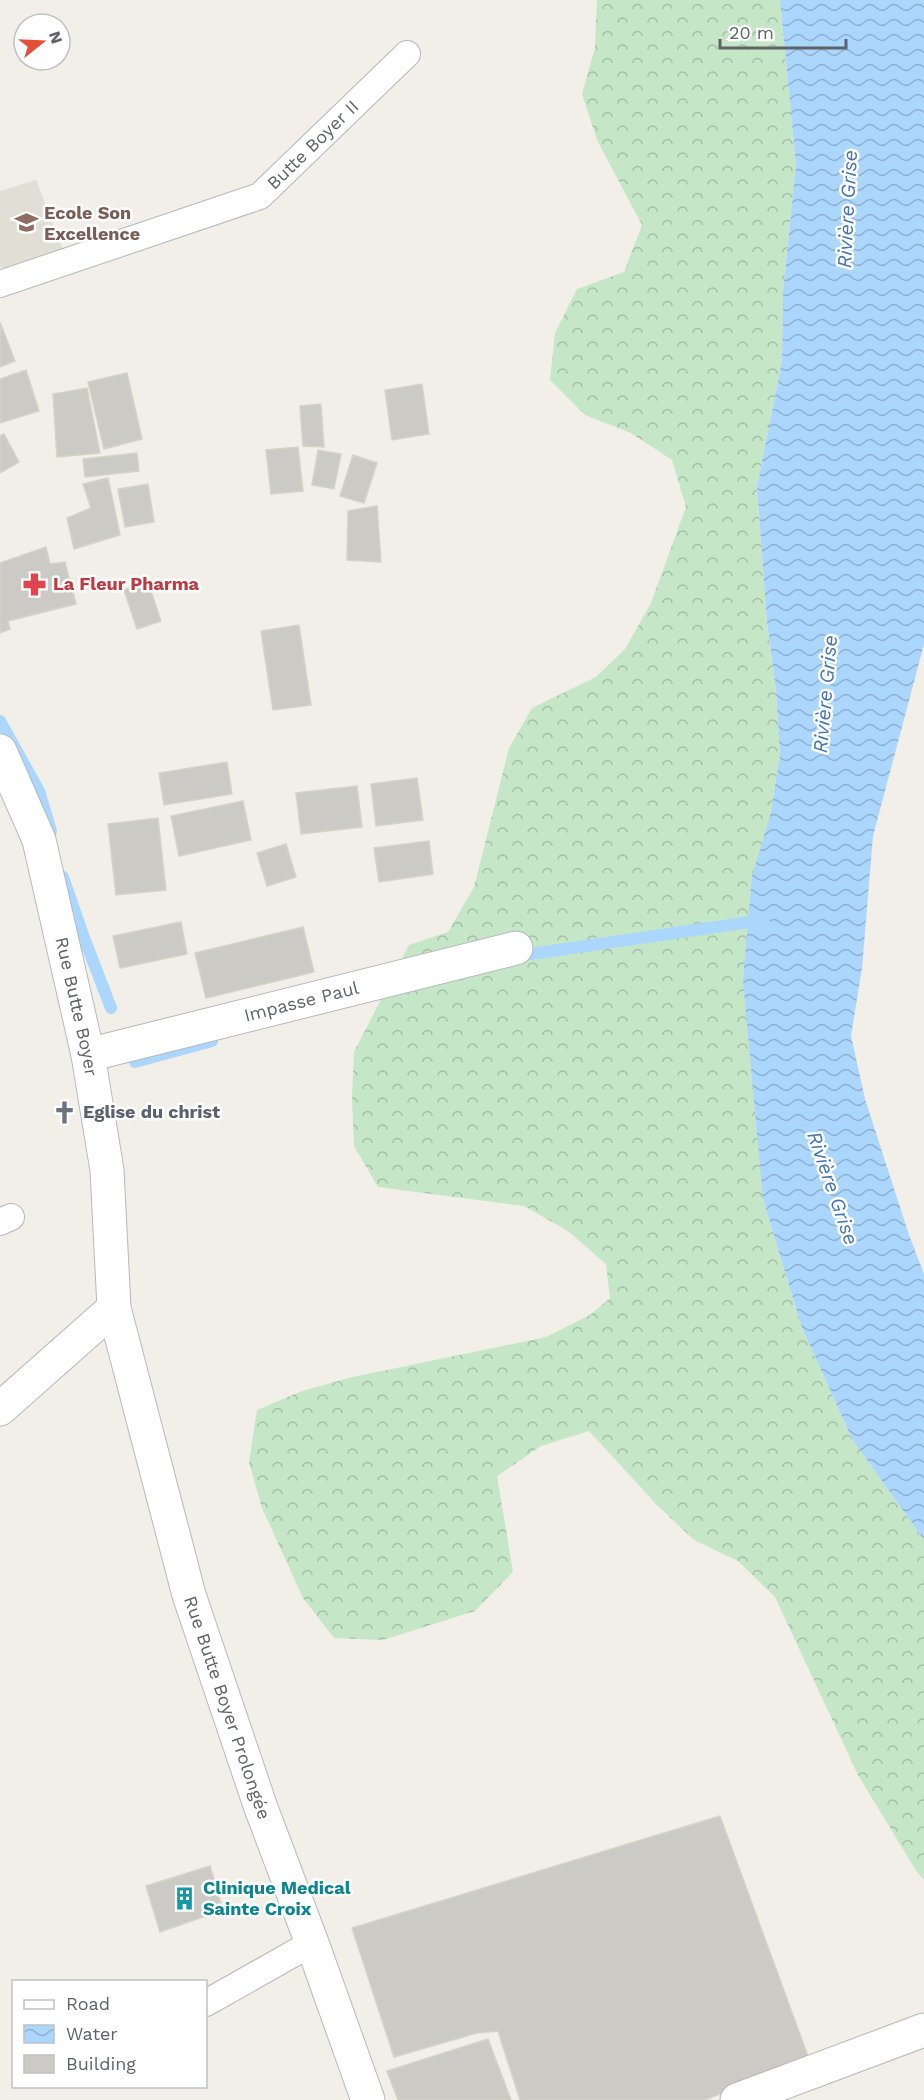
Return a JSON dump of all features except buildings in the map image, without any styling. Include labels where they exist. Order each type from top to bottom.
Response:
[{"type":"street","name":"Rue Butte Boyer","points":[[0,751],[39,840],[88,1055],[107,1170],[114,1308]]},
{"type":"street","name":"Impasse Paul","points":[[88,1055],[516,948]]},
{"type":"street","points":[[0,1409],[114,1308]]},
{"type":"street","name":"Rue Butte Boyer Prolongée","points":[[114,1308],[189,1595],[261,1808],[368,2100]]},
{"type":"street","points":[[737,2100],[924,2030]]},
{"type":"lane","name":"Butte Boyer II","points":[[0,284],[260,196],[407,54]]},
{"type":"lane","points":[[207,2002],[312,1943]]},
{"type":"shaded area","name":"Ecole Son Excellence","points":[[36,180],[65,255],[6,273],[0,266],[0,191]]},
{"type":"green space","points":[[597,0],[780,0],[796,165],[783,291],[782,361],[757,487],[780,756],[770,816],[763,1199],[802,1328],[852,1439],[924,1540],[924,1880],[858,1775],[775,1597],[738,1561],[694,1540],[657,1505],[589,1431],[541,1446],[497,1476],[513,1572],[475,1611],[383,1640],[334,1638],[303,1598],[262,1508],[249,1462],[257,1410],[302,1391],[353,1377],[546,1337],[590,1315],[610,1298],[606,1264],[568,1231],[524,1206],[378,1187],[354,1146],[352,1098],[354,1052],[409,945],[448,932],[474,887],[509,748],[532,708],[596,677],[625,649],[651,603],[686,507],[672,460],[631,433],[585,415],[550,380],[555,333],[577,289],[624,272],[642,225],[597,140],[582,94],[595,48]]},
{"type":"water","name":"Rivière Grise","points":[[780,0],[924,0],[924,644],[873,836],[862,968],[851,1036],[865,1099],[924,1274],[924,1540],[852,1439],[802,1328],[763,1199],[743,980],[752,876],[770,816],[780,756],[757,487],[782,361],[783,291],[796,165]]},
{"type":"waterway","points":[[0,721],[39,791],[51,831]]},
{"type":"waterway","points":[[63,877],[111,1008]]},
{"type":"waterway","points":[[517,956],[764,920]]},
{"type":"waterway","points":[[135,1062],[212,1041]]},
{"type":"place","name":"Ecole Son Excellence","points":[[26,223]]},
{"type":"place","name":"La Fleur Pharma","points":[[35,584]]},
{"type":"place","name":"Eglise du christ","points":[[65,1112]]},
{"type":"place","name":"Clinique Medical Sainte Croix","points":[[185,1898]]}]
